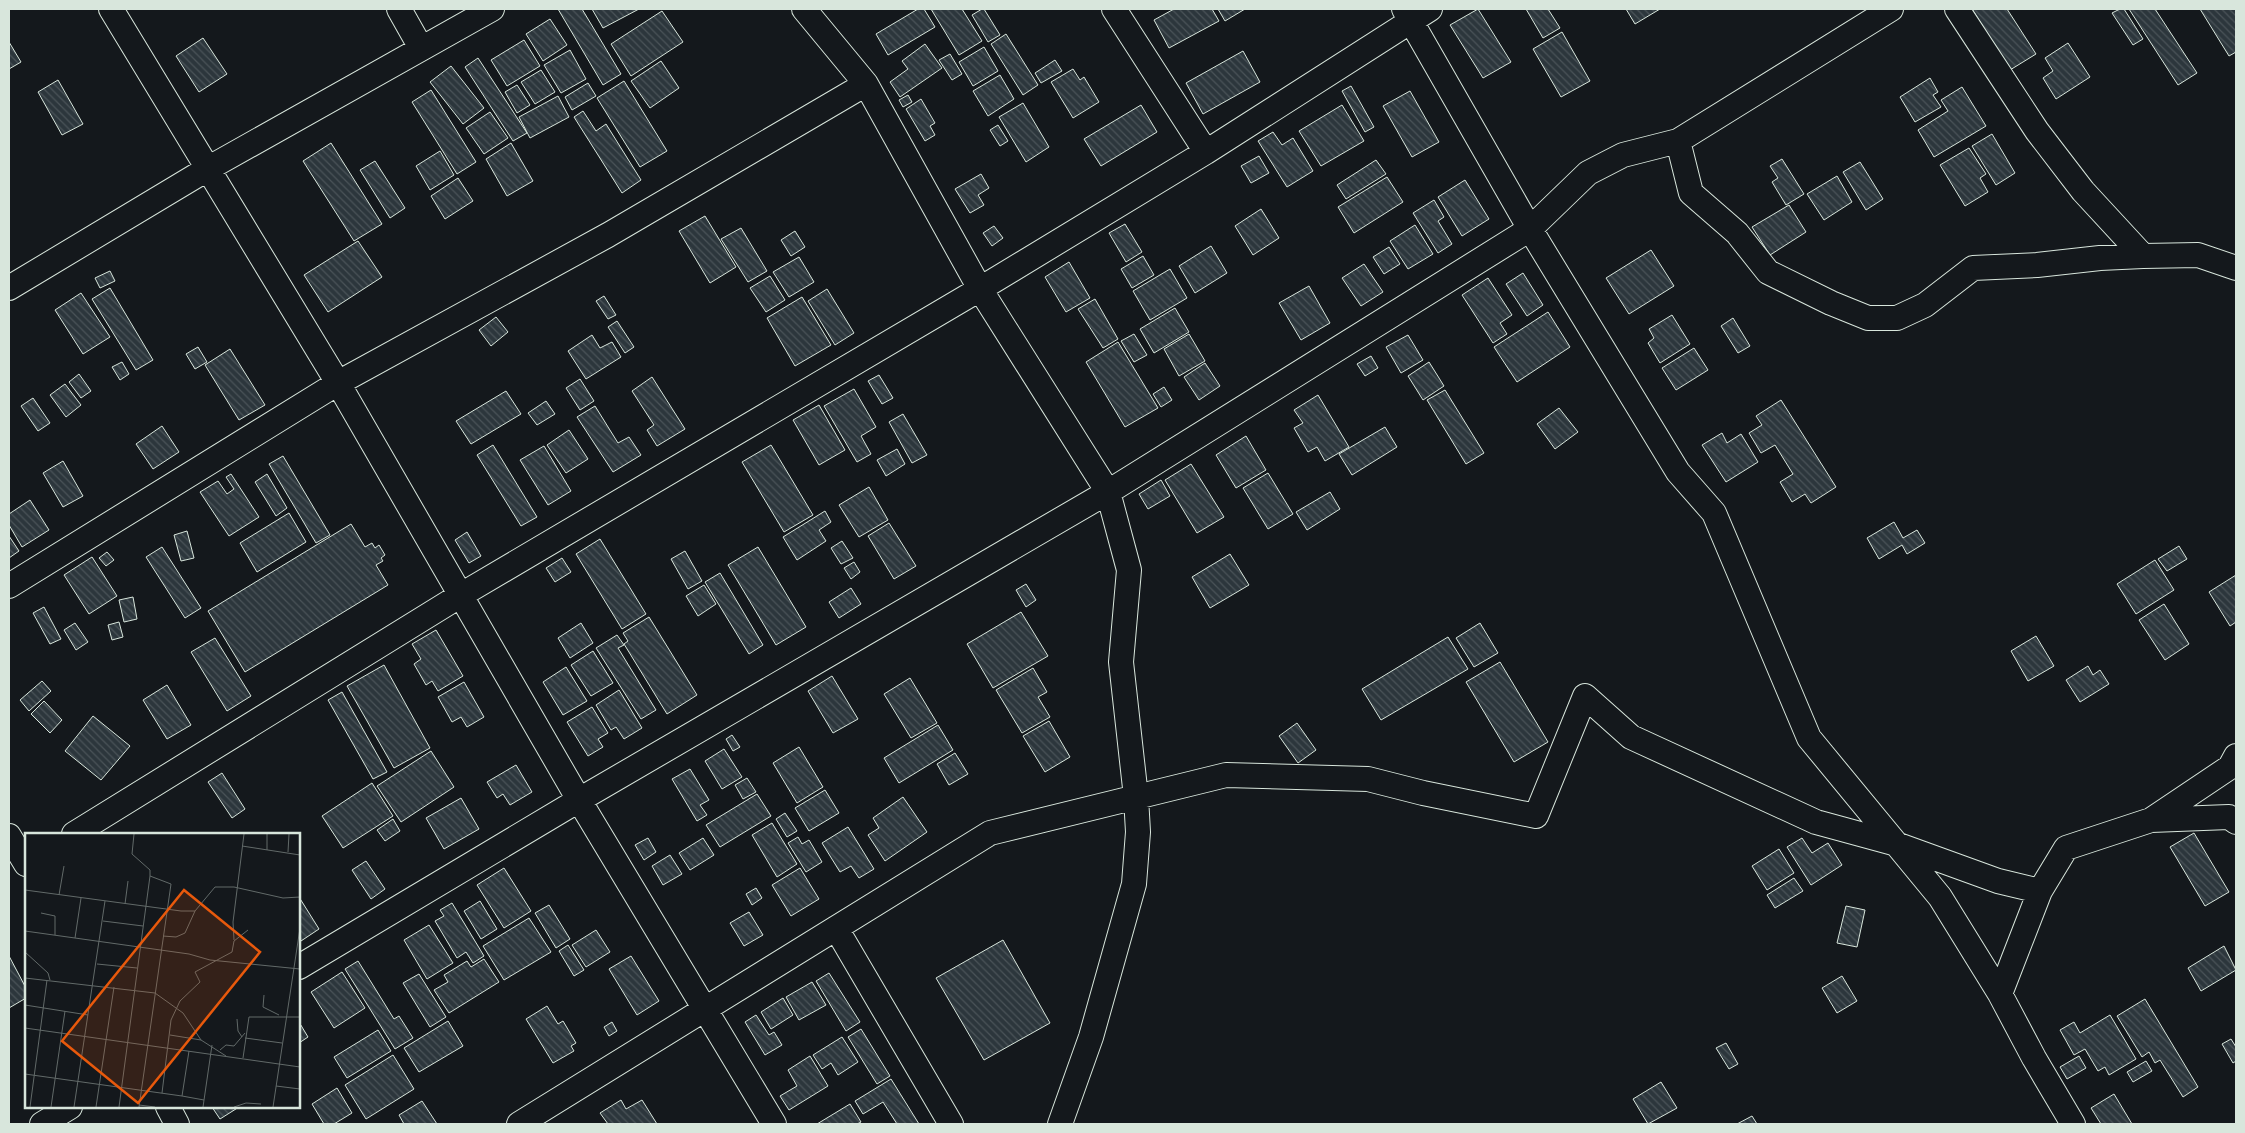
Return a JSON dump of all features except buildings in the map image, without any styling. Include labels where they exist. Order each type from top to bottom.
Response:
[{"type":"street","points":[[112,9],[338,383],[579,800],[774,1124]]},
{"type":"street","points":[[398,9],[421,48]]},
{"type":"street","points":[[9,288],[209,168],[492,9]]},
{"type":"street","points":[[804,9],[866,84],[980,289],[1108,492],[1129,570],[1121,662],[1136,797],[1138,832],[1134,884],[1091,1037],[1060,1124]]},
{"type":"street","points":[[1114,9],[1206,152]]},
{"type":"street","points":[[300,966],[579,800],[1108,492],[1530,229],[1588,173],[1623,155],[1678,141],[1891,9]]},
{"type":"street","points":[[1957,9],[2037,131],[2083,191],[2142,256]]},
{"type":"street","points":[[76,833],[461,595],[980,289],[1206,152],[1415,13],[1530,229],[1678,472],[1714,513],[1810,738],[1893,843],[1940,897],[2000,994],[2034,1058],[2073,1124]]},
{"type":"street","points":[[9,586],[338,383],[608,235],[866,84]]},
{"type":"street","points":[[1678,141],[1691,193],[1737,233],[1768,272],[1831,304],[1868,318],[1897,318],[1926,305],[1973,268],[2036,265],[2100,258],[2198,255],[2236,268]]},
{"type":"street","points":[[519,1124],[990,833],[1226,775],[1368,779],[1424,793],[1536,816],[1585,696],[1631,737],[1816,822],[1893,843],[1998,881],[2040,891]]},
{"type":"street","points":[[2000,994],[2040,891],[2066,848],[2151,820],[2230,767],[2236,756]]},
{"type":"street","points":[[2151,820],[2228,817],[2236,822]]},
{"type":"street","points":[[9,836],[25,862]]},
{"type":"street","points":[[9,874],[25,865]]},
{"type":"street","points":[[836,928],[951,1124]]},
{"type":"street","points":[[42,1124],[68,1108]]},
{"type":"street","points":[[169,1108],[177,1124]]}]
